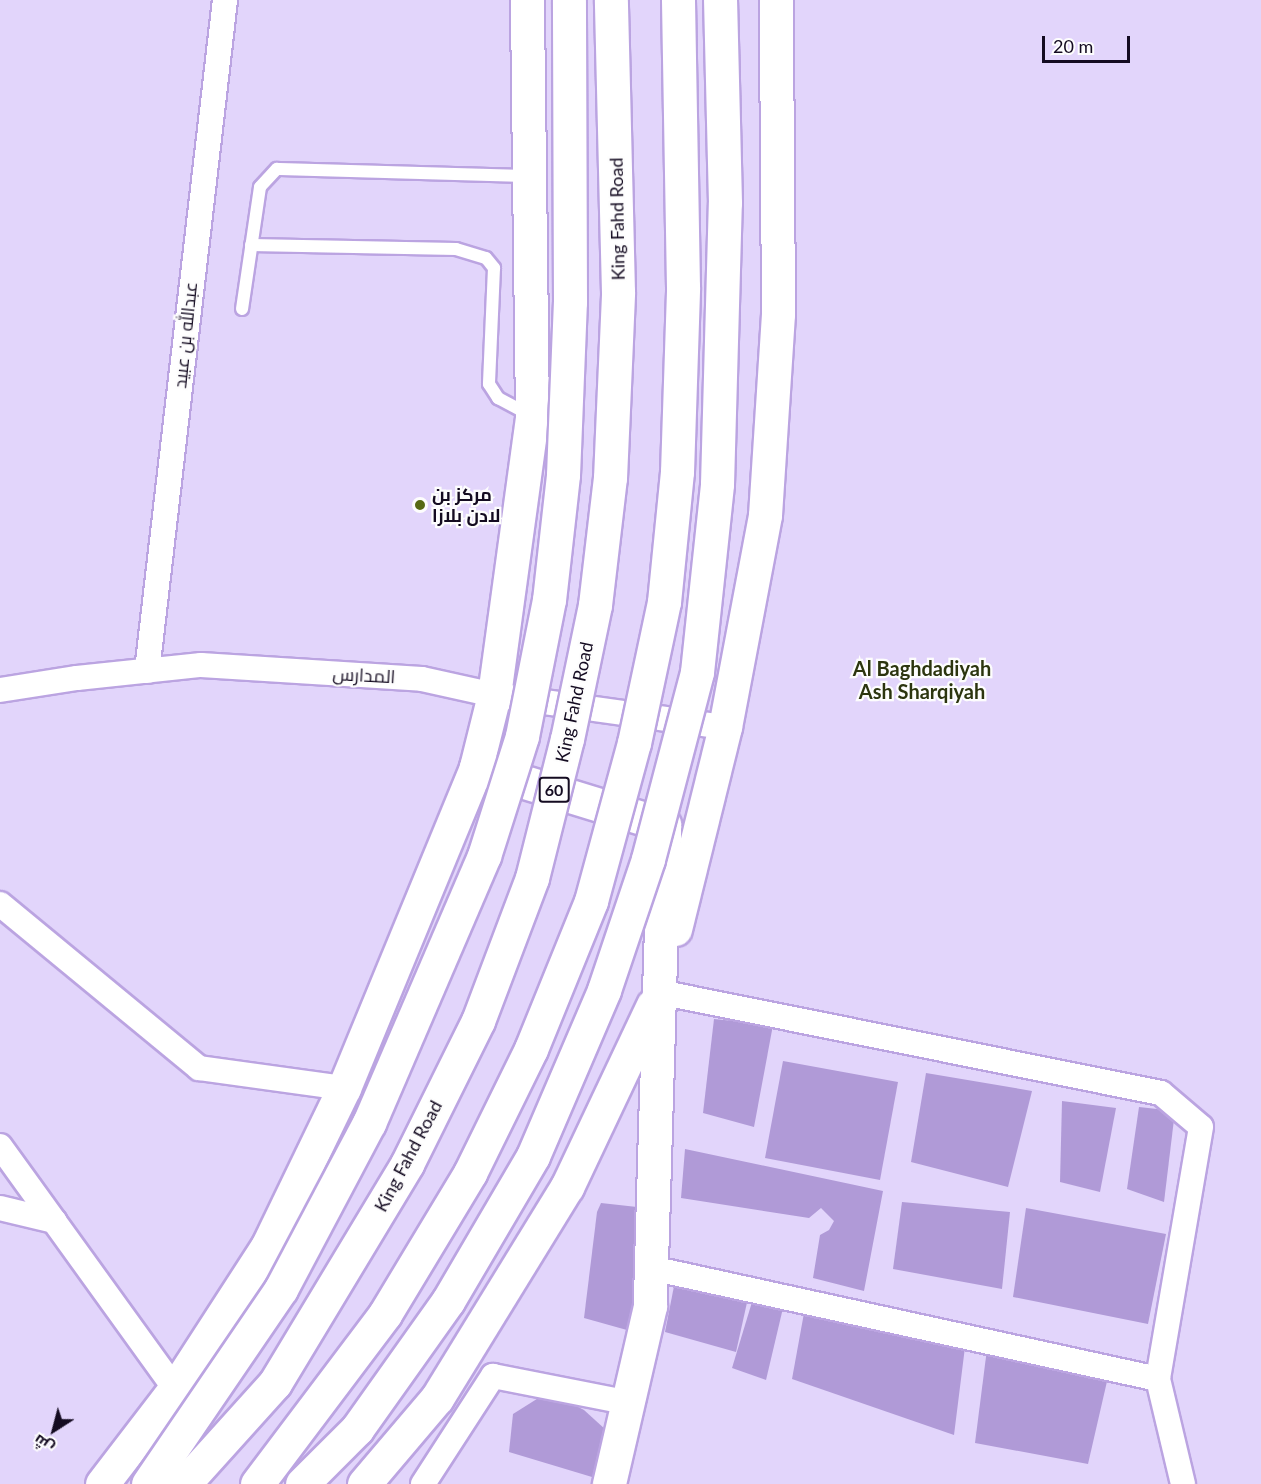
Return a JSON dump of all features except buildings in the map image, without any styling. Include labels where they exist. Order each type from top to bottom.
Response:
[{"type":"main road","points":[[102,1484],[175,1389],[268,1245],[344,1088],[476,767],[494,695],[532,416],[527,0]]},
{"type":"main road","points":[[148,1484],[281,1289],[369,1123],[484,856],[522,736],[549,600],[563,475],[570,302],[569,0]]},
{"type":"main road","name":"King Fahd Road","points":[[184,1484],[275,1383],[407,1164],[478,1021],[532,878],[567,739],[595,605],[610,478],[618,292],[612,0]]},
{"type":"main road","points":[[256,1484],[385,1314],[470,1173],[531,1049],[591,901],[634,743],[664,602],[677,472],[683,286],[678,0]]},
{"type":"main road","points":[[302,1484],[357,1429],[448,1301],[533,1156],[604,990],[648,859],[697,672],[717,484],[724,202],[720,0]]},
{"type":"main road","points":[[364,1484],[437,1398],[567,1187],[659,992],[725,727],[765,515],[778,314],[776,0]]},
{"type":"main road","points":[[476,767],[664,825],[650,1306],[626,1402],[609,1484]]},
{"type":"street","name":"عبدالله بن عبيد","points":[[147,670],[225,0]]},
{"type":"street","name":"المدارس","points":[[0,690],[201,665],[422,679],[494,695],[725,727]]},
{"type":"street","points":[[0,904],[199,1068],[344,1088]]},
{"type":"street","points":[[659,992],[1161,1094],[1201,1127],[1158,1379],[1182,1484]]},
{"type":"street","points":[[0,1146],[175,1389]]},
{"type":"street","points":[[0,1208],[54,1221]]},
{"type":"street","points":[[651,1268],[1158,1379]]},
{"type":"street","points":[[423,1484],[493,1376],[626,1402]]},
{"type":"lane","points":[[242,309],[260,187],[277,169],[529,176]]},
{"type":"lane","points":[[252,245],[456,249],[486,258],[494,268],[489,384],[498,398],[532,416]]},
{"type":"place","name":"مركز بن لادن بلازا","points":[[420,505]]},
{"type":"district","name":"Al Baghdadiyah Ash Sharqiyah","points":[[922,680]]}]
